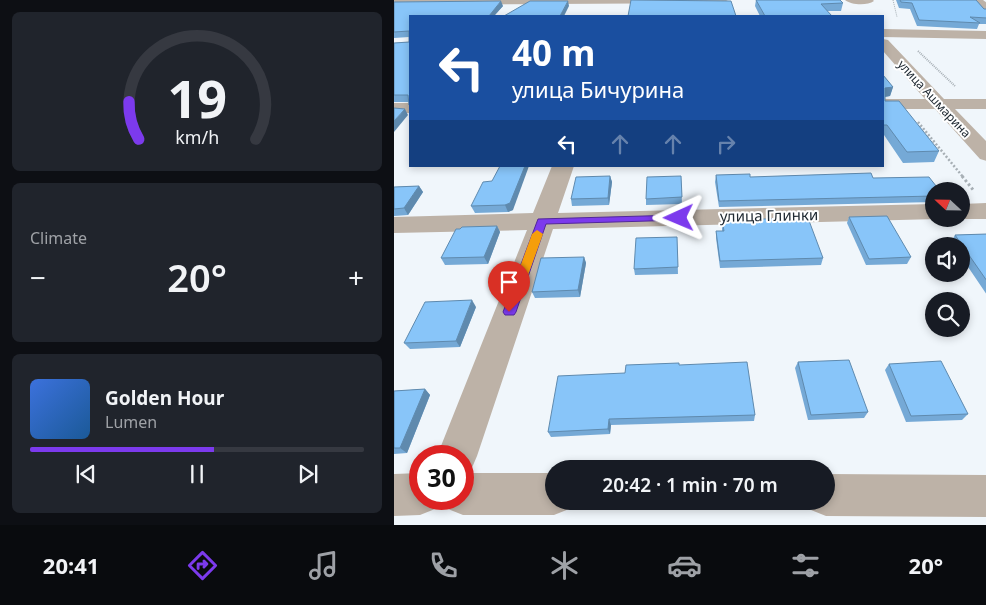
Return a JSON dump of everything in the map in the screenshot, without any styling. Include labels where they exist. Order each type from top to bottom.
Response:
[{"type":"street","points":[[394,2],[722,0]]},
{"type":"street","points":[[851,0],[868,5]]},
{"type":"street","points":[[977,0],[986,11]]},
{"type":"street","points":[[606,15],[609,1]]},
{"type":"street","points":[[884,33],[986,35]]},
{"type":"street","name":"улица Ашмарина","points":[[884,44],[986,155]]},
{"type":"street","points":[[884,104],[980,104]]},
{"type":"street","points":[[394,108],[409,108]]},
{"type":"street","points":[[461,445],[563,167]]},
{"type":"street","name":"улица Глинки","points":[[394,225],[925,212]]},
{"type":"street","points":[[394,495],[409,494]]},
{"type":"street","points":[[474,494],[545,494]]},
{"type":"street","points":[[835,495],[986,496]]},
{"type":"path","points":[[893,0],[900,33],[980,104]]},
{"type":"path","points":[[904,104],[980,201]]},
{"type":"building","points":[[631,0],[731,1],[736,15],[628,15]]},
{"type":"building","points":[[756,0],[840,0],[843,3],[821,4],[831,15],[764,15]]},
{"type":"building","points":[[900,0],[976,0],[984,9],[987,9],[987,18],[970,17],[980,23],[919,20],[912,3],[901,2]]},
{"type":"building","points":[[501,1],[490,15],[409,15],[409,31],[394,32],[394,2]]},
{"type":"building","points":[[530,1],[568,1],[561,15],[506,15]]},
{"type":"building","points":[[409,42],[409,105],[408,95],[394,95],[394,43]]},
{"type":"building","points":[[884,76],[893,87],[885,88],[885,101],[899,101],[939,151],[907,152],[887,125],[884,125]]},
{"type":"building","points":[[394,108],[405,109],[394,121]]},
{"type":"building","points":[[499,167],[525,167],[510,203],[505,205],[471,206],[483,182],[492,181]]},
{"type":"building","points":[[871,173],[873,178],[929,177],[933,182],[925,182],[925,196],[719,201],[716,175],[750,174],[750,177]]},
{"type":"building","points":[[610,176],[608,198],[571,199],[576,177]]},
{"type":"building","points":[[681,176],[682,197],[646,199],[647,177]]},
{"type":"building","points":[[419,186],[404,208],[394,209],[394,187]]},
{"type":"building","points":[[887,216],[911,257],[869,259],[849,217]]},
{"type":"building","points":[[808,218],[823,258],[720,261],[716,231],[724,231],[722,220]]},
{"type":"building","points":[[497,226],[484,257],[441,258],[456,229],[462,227]]},
{"type":"building","points":[[987,234],[987,281],[970,257],[970,237],[956,237],[955,235]]},
{"type":"building","points":[[677,237],[678,267],[634,269],[636,238]]},
{"type":"building","points":[[584,257],[578,290],[532,292],[541,258]]},
{"type":"building","points":[[472,300],[456,341],[404,343],[425,302]]},
{"type":"building","points":[[849,360],[868,412],[811,415],[798,362]]},
{"type":"building","points":[[941,361],[968,414],[911,416],[889,364]]},
{"type":"building","points":[[747,362],[755,415],[609,419],[608,429],[548,432],[558,376],[625,373],[626,365]]},
{"type":"building","points":[[425,389],[400,448],[394,448],[394,391]]},
{"type":"slow traffic","points":[[521,278],[537,234]]},
{"type":"route","points":[[509,312],[542,221],[679,218]]}]
